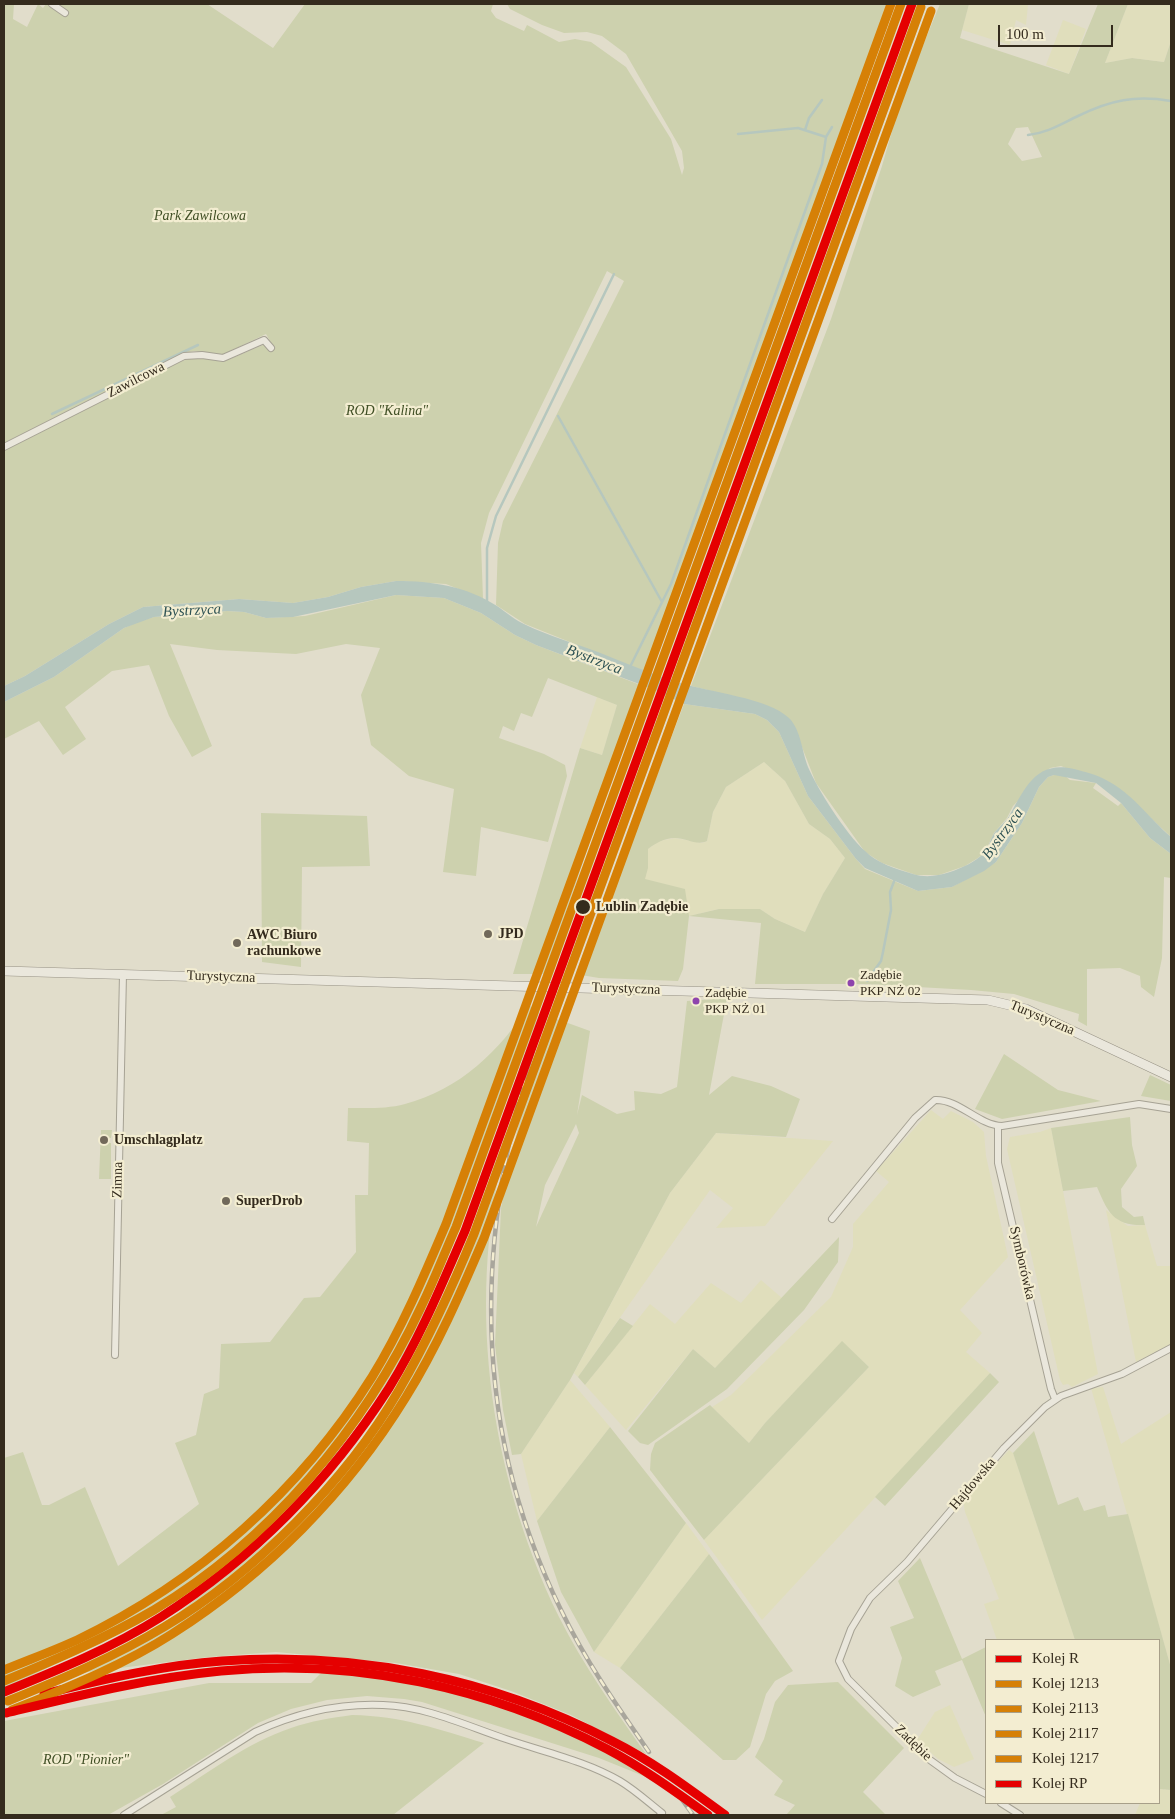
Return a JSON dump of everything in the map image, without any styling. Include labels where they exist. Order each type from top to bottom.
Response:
[{"type":"main road","name":"Turystyczna","points":[[4,971],[988,1000],[1026,1009],[1171,1077]]},
{"type":"street","points":[[52,4],[65,13]]},
{"type":"street","name":"Zawilcowa","points":[[4,448],[184,356],[202,354],[223,358],[264,340],[271,348]]},
{"type":"street","name":"Zimna","points":[[116,1355],[122,974]]},
{"type":"street","points":[[832,1219],[896,1139],[931,1101],[946,1101],[998,1126],[1032,1123],[1139,1104],[1171,1109]]},
{"type":"street","name":"Symborówka","points":[[998,1126],[998,1163],[1051,1389],[1055,1399]]},
{"type":"street","name":"Hajdowska","points":[[848,1679],[839,1661],[851,1629],[865,1604],[919,1548],[1004,1448],[1055,1399],[1122,1374],[1171,1348]]},
{"type":"street","name":"Zadębie","points":[[848,1679],[930,1760],[985,1793]]},
{"type":"street","points":[[124,1815],[255,1732],[275,1723],[306,1712],[333,1707],[376,1705],[412,1709],[440,1717],[590,1767],[620,1781],[639,1794],[662,1813],[660,1815]]},
{"type":"street","points":[[1003,1804],[1020,1815]]},
{"type":"shaded area","points":[[969,4],[1028,4],[1026,25],[1016,20],[1010,45],[962,30]]},
{"type":"shaded area","points":[[1128,4],[1171,4],[1171,41],[1164,62],[1132,58],[1105,63]]},
{"type":"shaded area","points":[[1063,20],[1086,29],[1069,74],[1046,65]]},
{"type":"shaded area","points":[[597,697],[617,705],[602,755],[580,748]]},
{"type":"shaded area","points":[[764,762],[785,781],[809,824],[830,839],[845,858],[823,894],[805,932],[775,919],[760,909],[719,909],[689,916],[644,879],[648,868],[648,849],[659,841],[675,838],[702,843],[707,841],[713,812],[726,787]]},
{"type":"shaded area","points":[[931,1110],[943,1119],[951,1111],[973,1122],[984,1132],[986,1156],[1008,1257],[960,1310],[982,1333],[966,1352],[990,1373],[762,1620],[704,1540],[869,1367],[842,1342],[765,1423],[749,1443],[712,1407],[731,1395],[831,1297],[853,1247],[853,1224],[889,1182],[876,1171]]},
{"type":"shaded area","points":[[1051,1128],[1098,1374],[1072,1387],[1068,1384],[1063,1385],[1060,1380],[1007,1149],[1010,1137],[1040,1132]]},
{"type":"shaded area","points":[[716,1133],[833,1141],[765,1226],[716,1228],[733,1208],[710,1190],[578,1377],[574,1373],[670,1193]]},
{"type":"shaded area","points":[[1106,1210],[1128,1226],[1145,1225],[1157,1266],[1171,1266],[1171,1344],[1136,1362]]},
{"type":"shaded area","points":[[761,1280],[782,1298],[715,1368],[693,1349],[626,1430],[585,1385],[650,1304],[675,1324],[711,1283],[741,1303]]},
{"type":"shaded area","points":[[570,1380],[610,1427],[537,1521],[521,1454]]},
{"type":"shaded area","points":[[1103,1387],[1121,1444],[1171,1412],[1171,1668],[1091,1388]]},
{"type":"shaded area","points":[[1009,1450],[1013,1453],[1075,1639],[997,1639],[984,1604],[999,1599],[965,1512],[963,1500]]},
{"type":"shaded area","points":[[686,1523],[709,1554],[620,1668],[594,1652]]},
{"type":"shaded area","points":[[950,1705],[974,1759],[954,1767],[938,1759],[917,1740],[935,1712]]},
{"type":"shaded area","points":[[1160,1789],[1171,1790],[1171,1815],[1135,1815],[1140,1804],[1160,1804]]},
{"type":"green space","points":[[4,4],[14,4],[13,19],[27,27],[38,4],[43,8],[46,4],[207,4],[273,48],[305,4],[493,4],[491,11],[496,18],[524,31],[527,25],[559,42],[575,39],[591,42],[626,67],[671,139],[682,175],[684,168],[682,151],[626,54],[602,36],[587,32],[564,33],[542,25],[510,9],[507,4],[887,4],[841,142],[780,298],[647,673],[525,624],[496,605],[498,543],[503,521],[624,281],[607,271],[489,513],[481,543],[483,599],[446,584],[396,581],[293,603],[239,599],[143,607],[109,624],[25,676],[4,686],[4,450],[178,362],[197,357],[223,362],[263,345],[273,346],[266,334],[222,355],[194,351],[181,354],[4,443]]},
{"type":"green space","points":[[940,4],[969,4],[960,38],[1069,74],[1098,4],[1128,4],[1105,63],[1132,58],[1164,62],[1171,41],[1171,837],[1123,792],[1061,766],[1050,768],[1013,806],[1007,818],[994,833],[985,852],[978,858],[965,866],[939,875],[916,875],[882,863],[865,852],[816,783],[800,742],[752,701],[691,686],[831,319],[882,166],[902,96]],"holes":[[[1028,127],[1042,157],[1022,161],[1008,144],[1016,128]]]},
{"type":"green space","points":[[396,595],[444,598],[481,613],[515,635],[536,645],[643,686],[545,974],[513,974],[580,748],[602,755],[617,705],[548,678],[532,717],[521,713],[514,731],[503,726],[499,738],[544,754],[565,765],[567,776],[548,842],[481,827],[476,876],[443,872],[454,789],[409,776],[371,745],[361,695],[380,648],[346,644],[296,654],[217,650],[170,644],[212,746],[192,757],[169,716],[149,665],[112,671],[65,707],[86,739],[63,755],[39,721],[4,739],[4,702],[54,677],[124,628],[140,621],[154,617],[227,611],[244,612],[266,618],[305,616]]},
{"type":"green space","points":[[684,704],[755,714],[767,720],[779,732],[808,796],[856,859],[865,869],[918,891],[952,887],[996,862],[1022,823],[1039,787],[1048,777],[1054,775],[1064,775],[1070,780],[1096,783],[1093,788],[1118,806],[1121,803],[1150,838],[1171,854],[1171,878],[1164,877],[1162,958],[1154,997],[1141,987],[1140,976],[1120,968],[1087,969],[1087,1026],[1078,1021],[1079,1014],[1014,994],[864,984],[755,984],[761,923],[689,916],[683,969],[678,981],[599,978],[581,975]],"holes":[[[764,762],[785,781],[809,824],[830,839],[845,858],[823,894],[805,932],[775,919],[760,909],[719,909],[689,916],[685,889],[645,879],[648,868],[648,849],[660,841],[671,838],[699,843],[707,841],[713,812],[726,787]]]},
{"type":"green space","points":[[261,813],[367,816],[370,866],[302,867],[301,967],[262,962]]},
{"type":"green space","points":[[727,998],[709,1095],[732,1076],[771,1086],[800,1099],[786,1137],[716,1133],[670,1193],[570,1380],[521,1454],[512,1455],[503,1410],[495,1345],[501,1208],[518,1126],[554,1018],[590,1031],[577,1115],[582,1095],[617,1114],[635,1110],[634,1091],[661,1094],[677,1087],[687,1001]],"holes":[[[576,1124],[579,1133],[536,1227],[545,1185]]]},
{"type":"green space","points":[[529,1005],[539,1013],[535,1026],[417,1332],[384,1387],[331,1461],[213,1572],[138,1624],[4,1689],[4,1458],[23,1452],[42,1505],[49,1505],[85,1487],[118,1566],[199,1504],[175,1443],[196,1435],[204,1394],[219,1388],[221,1344],[270,1342],[304,1298],[320,1297],[356,1252],[355,1195],[368,1195],[369,1143],[347,1141],[348,1108],[398,1106],[425,1098],[443,1089],[460,1079],[491,1053],[518,1022]]},
{"type":"green space","points":[[1004,1054],[1058,1090],[1101,1101],[1002,1119],[975,1109]]},
{"type":"green space","points":[[1150,1075],[1171,1085],[1171,1101],[1141,1096]]},
{"type":"green space","points":[[1130,1117],[1132,1145],[1137,1166],[1121,1189],[1122,1207],[1134,1217],[1143,1216],[1145,1225],[1134,1225],[1119,1220],[1109,1211],[1097,1187],[1063,1191],[1051,1128]]},
{"type":"green space","points":[[101,1130],[112,1130],[111,1138],[102,1138],[102,1143],[111,1143],[111,1179],[99,1179]]},
{"type":"green space","points":[[506,1135],[508,1135],[495,1196],[488,1257],[486,1319],[490,1380],[500,1442],[515,1502],[534,1560],[559,1617],[589,1670],[646,1754],[571,1715],[511,1691],[459,1674],[396,1663],[276,1652],[208,1657],[80,1673],[157,1629],[222,1579],[299,1516],[344,1465],[397,1392],[424,1348],[440,1315]]},
{"type":"green space","points":[[839,1237],[838,1262],[804,1310],[727,1389],[648,1445],[640,1443],[628,1431],[693,1349],[715,1368]]},
{"type":"green space","points":[[620,1318],[633,1326],[585,1385],[578,1377]]},
{"type":"green space","points":[[842,1341],[869,1367],[704,1540],[650,1470],[651,1454],[655,1443],[710,1405],[749,1443],[765,1423]]},
{"type":"green space","points":[[990,1373],[999,1382],[885,1506],[875,1497]]},
{"type":"green space","points":[[610,1427],[686,1523],[594,1652],[561,1592],[537,1521]]},
{"type":"green space","points":[[1034,1431],[1058,1505],[1078,1497],[1084,1511],[1105,1505],[1108,1517],[1128,1514],[1171,1668],[1171,1790],[1160,1789],[1160,1639],[1075,1639],[1013,1453]]},
{"type":"green space","points":[[709,1554],[793,1671],[775,1681],[766,1694],[750,1747],[736,1760],[723,1760],[620,1668]]},
{"type":"green space","points":[[920,1558],[962,1659],[985,1648],[985,1715],[962,1660],[935,1671],[941,1685],[913,1697],[895,1686],[902,1658],[890,1627],[914,1618],[898,1581]]},
{"type":"green space","name":"ROD \"Pionier\"","points":[[324,1670],[447,1691],[519,1710],[575,1732],[663,1781],[646,1777],[599,1758],[422,1702],[367,1696],[327,1700],[291,1709],[258,1723],[163,1784],[108,1815],[4,1815],[4,1721],[209,1683],[311,1683]]},
{"type":"green space","points":[[838,1682],[904,1748],[863,1792],[886,1815],[786,1815],[795,1805],[774,1795],[783,1781],[755,1757],[764,1739],[775,1702],[788,1685]]},
{"type":"green space","points":[[352,1715],[403,1721],[435,1728],[484,1743],[393,1815],[161,1815],[176,1807],[170,1797],[259,1742],[299,1726]]},
{"type":"water","name":"Bystrzyca","points":[[396,581],[423,582],[461,589],[485,599],[518,621],[544,633],[670,680],[738,696],[767,705],[779,711],[793,723],[813,777],[825,799],[849,834],[870,855],[900,870],[922,876],[941,875],[964,867],[972,862],[986,851],[993,834],[1008,818],[1026,787],[1033,779],[1040,773],[1061,767],[1098,776],[1124,791],[1171,837],[1171,854],[1150,838],[1121,803],[1096,783],[1054,775],[1048,777],[1039,787],[1022,823],[996,862],[984,871],[952,887],[918,891],[865,868],[856,859],[808,796],[779,732],[767,720],[755,714],[684,704],[655,690],[536,645],[515,635],[481,613],[444,598],[396,595],[293,617],[266,618],[244,612],[227,611],[154,617],[124,628],[54,677],[4,702],[4,686],[25,676],[109,624],[143,607],[239,599],[293,603]]},
{"type":"waterway","points":[[1028,135],[1048,130],[1101,106],[1123,100],[1158,99],[1171,101]]},
{"type":"waterway","points":[[805,130],[809,118],[822,100]]},
{"type":"waterway","points":[[826,137],[832,127]]},
{"type":"waterway","name":"Bystrzyca","points":[[630,667],[671,584],[822,164],[826,137],[798,128],[738,134]]},
{"type":"waterway","points":[[487,604],[487,548],[496,516],[614,274]]},
{"type":"waterway","points":[[52,414],[198,345]]},
{"type":"waterway","points":[[558,416],[662,602]]},
{"type":"waterway","points":[[867,981],[881,961],[891,910],[890,892],[895,879]]},
{"type":"railway","points":[[548,1003],[524,1080],[506,1157],[495,1233],[491,1309],[495,1384],[508,1460],[529,1535],[561,1610],[580,1647],[613,1700],[649,1752]]},
{"type":"railway","points":[[678,1794],[693,1815]]},
{"type":"rail line","name":"1217","points":[[4,1670],[77,1640],[122,1617],[205,1561],[243,1529],[279,1495],[313,1458],[344,1418],[372,1377],[393,1340],[446,1224],[891,4]]},
{"type":"rail line","name":"2113","points":[[4,1681],[80,1648],[154,1610],[196,1582],[237,1550],[274,1516],[310,1478],[372,1396],[398,1352],[426,1297],[456,1227],[901,4]]},
{"type":"rail line","name":"R","points":[[4,1692],[104,1649],[161,1617],[195,1594],[258,1543],[315,1485],[341,1454],[389,1388],[411,1350],[465,1231],[912,4]]},
{"type":"rail line","name":"1213","points":[[8,1701],[88,1667],[145,1638],[198,1605],[231,1580],[264,1552],[326,1491],[378,1424],[410,1371],[439,1314],[474,1234],[921,7]]},
{"type":"rail line","name":"2117","points":[[12,1710],[94,1676],[153,1646],[207,1611],[240,1585],[302,1529],[358,1466],[406,1397],[428,1359],[484,1238],[931,11]]},
{"type":"rail line","name":"R","points":[[44,1694],[110,1678],[222,1661],[323,1660],[373,1665],[471,1685],[566,1719],[641,1757],[670,1775],[725,1815]]},
{"type":"rail line","name":"RP","points":[[6,1713],[140,1683],[221,1671],[271,1668],[321,1669],[370,1674],[420,1682],[468,1694],[516,1709],[562,1727],[633,1764],[708,1815]]},
{"type":"place","name":"Lublin Zadębie","points":[[583,907]]},
{"type":"place","name":"JPD","points":[[488,934]]},
{"type":"place","name":"AWC Biuro rachunkowe","points":[[237,943]]},
{"type":"place","name":"Zadębie PKP NŻ 02","points":[[851,983]]},
{"type":"place","name":"Zadębie PKP NŻ 01","points":[[696,1001]]},
{"type":"place","name":"Umschlagplatz","points":[[104,1140]]},
{"type":"place","name":"SuperDrob","points":[[226,1201]]},
{"type":"park label","name":"Park Zawilcowa","points":[[200,216]]},
{"type":"park label","name":"ROD \"Kalina\"","points":[[387,411]]}]
